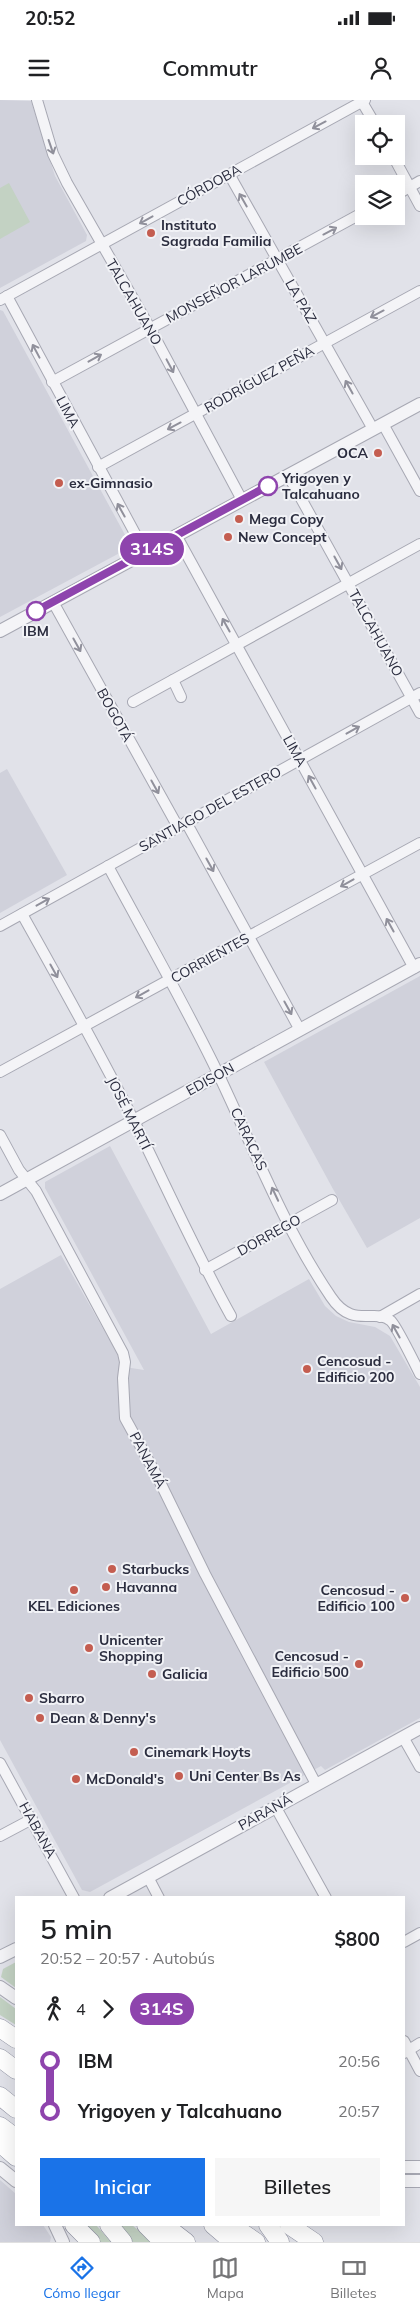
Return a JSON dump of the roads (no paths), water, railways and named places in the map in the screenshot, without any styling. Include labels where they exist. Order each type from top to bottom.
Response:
[{"type":"highway","points":[[0,2027],[15,2034]]},
{"type":"highway","points":[[0,2027],[15,2038]]},
{"type":"highway","points":[[0,2058],[15,2069]]},
{"type":"highway","points":[[0,2096],[15,2108]]},
{"type":"highway","points":[[0,2126],[15,2137]]},
{"type":"highway","points":[[0,2143],[15,2156]]},
{"type":"highway","points":[[110,2226],[123,2242]]},
{"type":"highway","points":[[147,2226],[163,2242]]},
{"type":"highway","points":[[165,2226],[186,2242]]},
{"type":"highway","points":[[214,2226],[233,2242]]},
{"type":"highway","points":[[232,2226],[256,2242]]},
{"type":"highway","points":[[269,2226],[280,2242]]},
{"type":"highway","points":[[290,2226],[314,2242]]},
{"type":"highway","points":[[76,2232],[91,2242]]},
{"type":"street","name":"TALCAHUANO","points":[[37,100],[53,154],[101,245],[150,328],[242,500]]},
{"type":"street","name":"CÓRDOBA","points":[[3,298],[364,101]]},
{"type":"street","points":[[364,101],[371,115]]},
{"type":"street","points":[[398,165],[420,206]]},
{"type":"street","name":"LA PAZ","points":[[229,174],[325,342],[420,491]]},
{"type":"street","points":[[405,190],[420,182]]},
{"type":"street","name":"MONSEÑOR LARUMBE","points":[[52,382],[355,217]]},
{"type":"street","name":"RODRÍGUEZ PEÑA","points":[[98,467],[420,291]]},
{"type":"street","name":"LIMA","points":[[3,298],[52,382],[145,552]]},
{"type":"street","points":[[0,631],[420,404]]},
{"type":"street","name":"TALCAHUANO","points":[[288,475],[349,583],[416,695],[420,713]]},
{"type":"street","name":"LIMA","points":[[176,536],[362,874],[417,966]]},
{"type":"street","points":[[133,702],[420,544]]},
{"type":"street","name":"BOGOTÁ","points":[[53,602],[182,825],[249,936],[300,1030]]},
{"type":"street","points":[[172,680],[181,697]]},
{"type":"street","name":"SANTIAGO DEL ESTERO","points":[[0,926],[416,695]]},
{"type":"street","name":"CORRIENTES","points":[[0,1072],[420,843]]},
{"type":"street","name":"CARACAS","points":[[108,866],[170,979],[218,1074],[289,1225],[331,1297],[341,1309],[360,1317],[380,1316]]},
{"type":"street","name":"JOSÉ MARTÍ","points":[[22,914],[85,1026],[134,1121],[205,1270],[231,1316]]},
{"type":"street","name":"EDISON","points":[[0,1194],[417,966]]},
{"type":"street","name":"PANAMÁ","points":[[0,1135],[27,1180],[36,1191],[123,1353],[125,1362],[123,1378],[125,1418],[316,1784]]},
{"type":"street","name":"DORREGO","points":[[205,1270],[332,1200]]},
{"type":"street","points":[[380,1316],[420,1294]]},
{"type":"street","points":[[380,1316],[390,1321],[420,1374]]},
{"type":"street","name":"PARANÁ","points":[[114,1896],[420,1728]]},
{"type":"street","points":[[403,1737],[420,1767]]},
{"type":"street","name":"HABANA","points":[[0,1763],[32,1818],[73,1896]]},
{"type":"street","points":[[275,1806],[325,1896]]},
{"type":"street","points":[[0,1836],[32,1818]]},
{"type":"street","points":[[148,1877],[158,1896]]},
{"type":"street","points":[[405,1942],[420,1934]]},
{"type":"street","points":[[0,1957],[15,1949]]},
{"type":"street","points":[[0,1987],[15,1997]]},
{"type":"street","points":[[420,2044],[405,2048],[420,2071]]},
{"type":"street","points":[[405,2166],[420,2171]]},
{"type":"street","points":[[0,2168],[15,2180]]},
{"type":"street","points":[[405,2180],[420,2171]]},
{"type":"street","points":[[55,2226],[63,2242]]},
{"type":"place","name":"Instituto Sagrada Familia","points":[[151,233]]},
{"type":"place","name":"OCA","points":[[378,453]]},
{"type":"place","name":"ex-Gimnasio","points":[[59,483]]},
{"type":"place","name":"Yrigoyen y Talcahuano","points":[[268,486]]},
{"type":"place","name":"Mega Copy","points":[[239,519]]},
{"type":"place","name":"New Concept","points":[[228,537]]},
{"type":"place","name":"IBM","points":[[36,611]]},
{"type":"place","name":"Cencosud - Edificio 200","points":[[307,1369]]},
{"type":"place","name":"Starbucks","points":[[112,1569]]},
{"type":"place","name":"Havanna","points":[[106,1587]]},
{"type":"place","name":"KEL Ediciones","points":[[74,1590]]},
{"type":"place","name":"Cencosud - Edificio 100","points":[[405,1598]]},
{"type":"place","name":"Unicenter Shopping","points":[[89,1648]]},
{"type":"place","name":"Cencosud - Edificio 500","points":[[359,1664]]},
{"type":"place","name":"Galicia","points":[[152,1674]]},
{"type":"place","name":"Sbarro","points":[[29,1698]]},
{"type":"place","name":"Dean & Denny's","points":[[40,1718]]},
{"type":"place","name":"Cinemark Hoyts","points":[[134,1752]]},
{"type":"place","name":"Uni Center Bs As","points":[[179,1776]]},
{"type":"place","name":"McDonald's","points":[[76,1779]]}]
